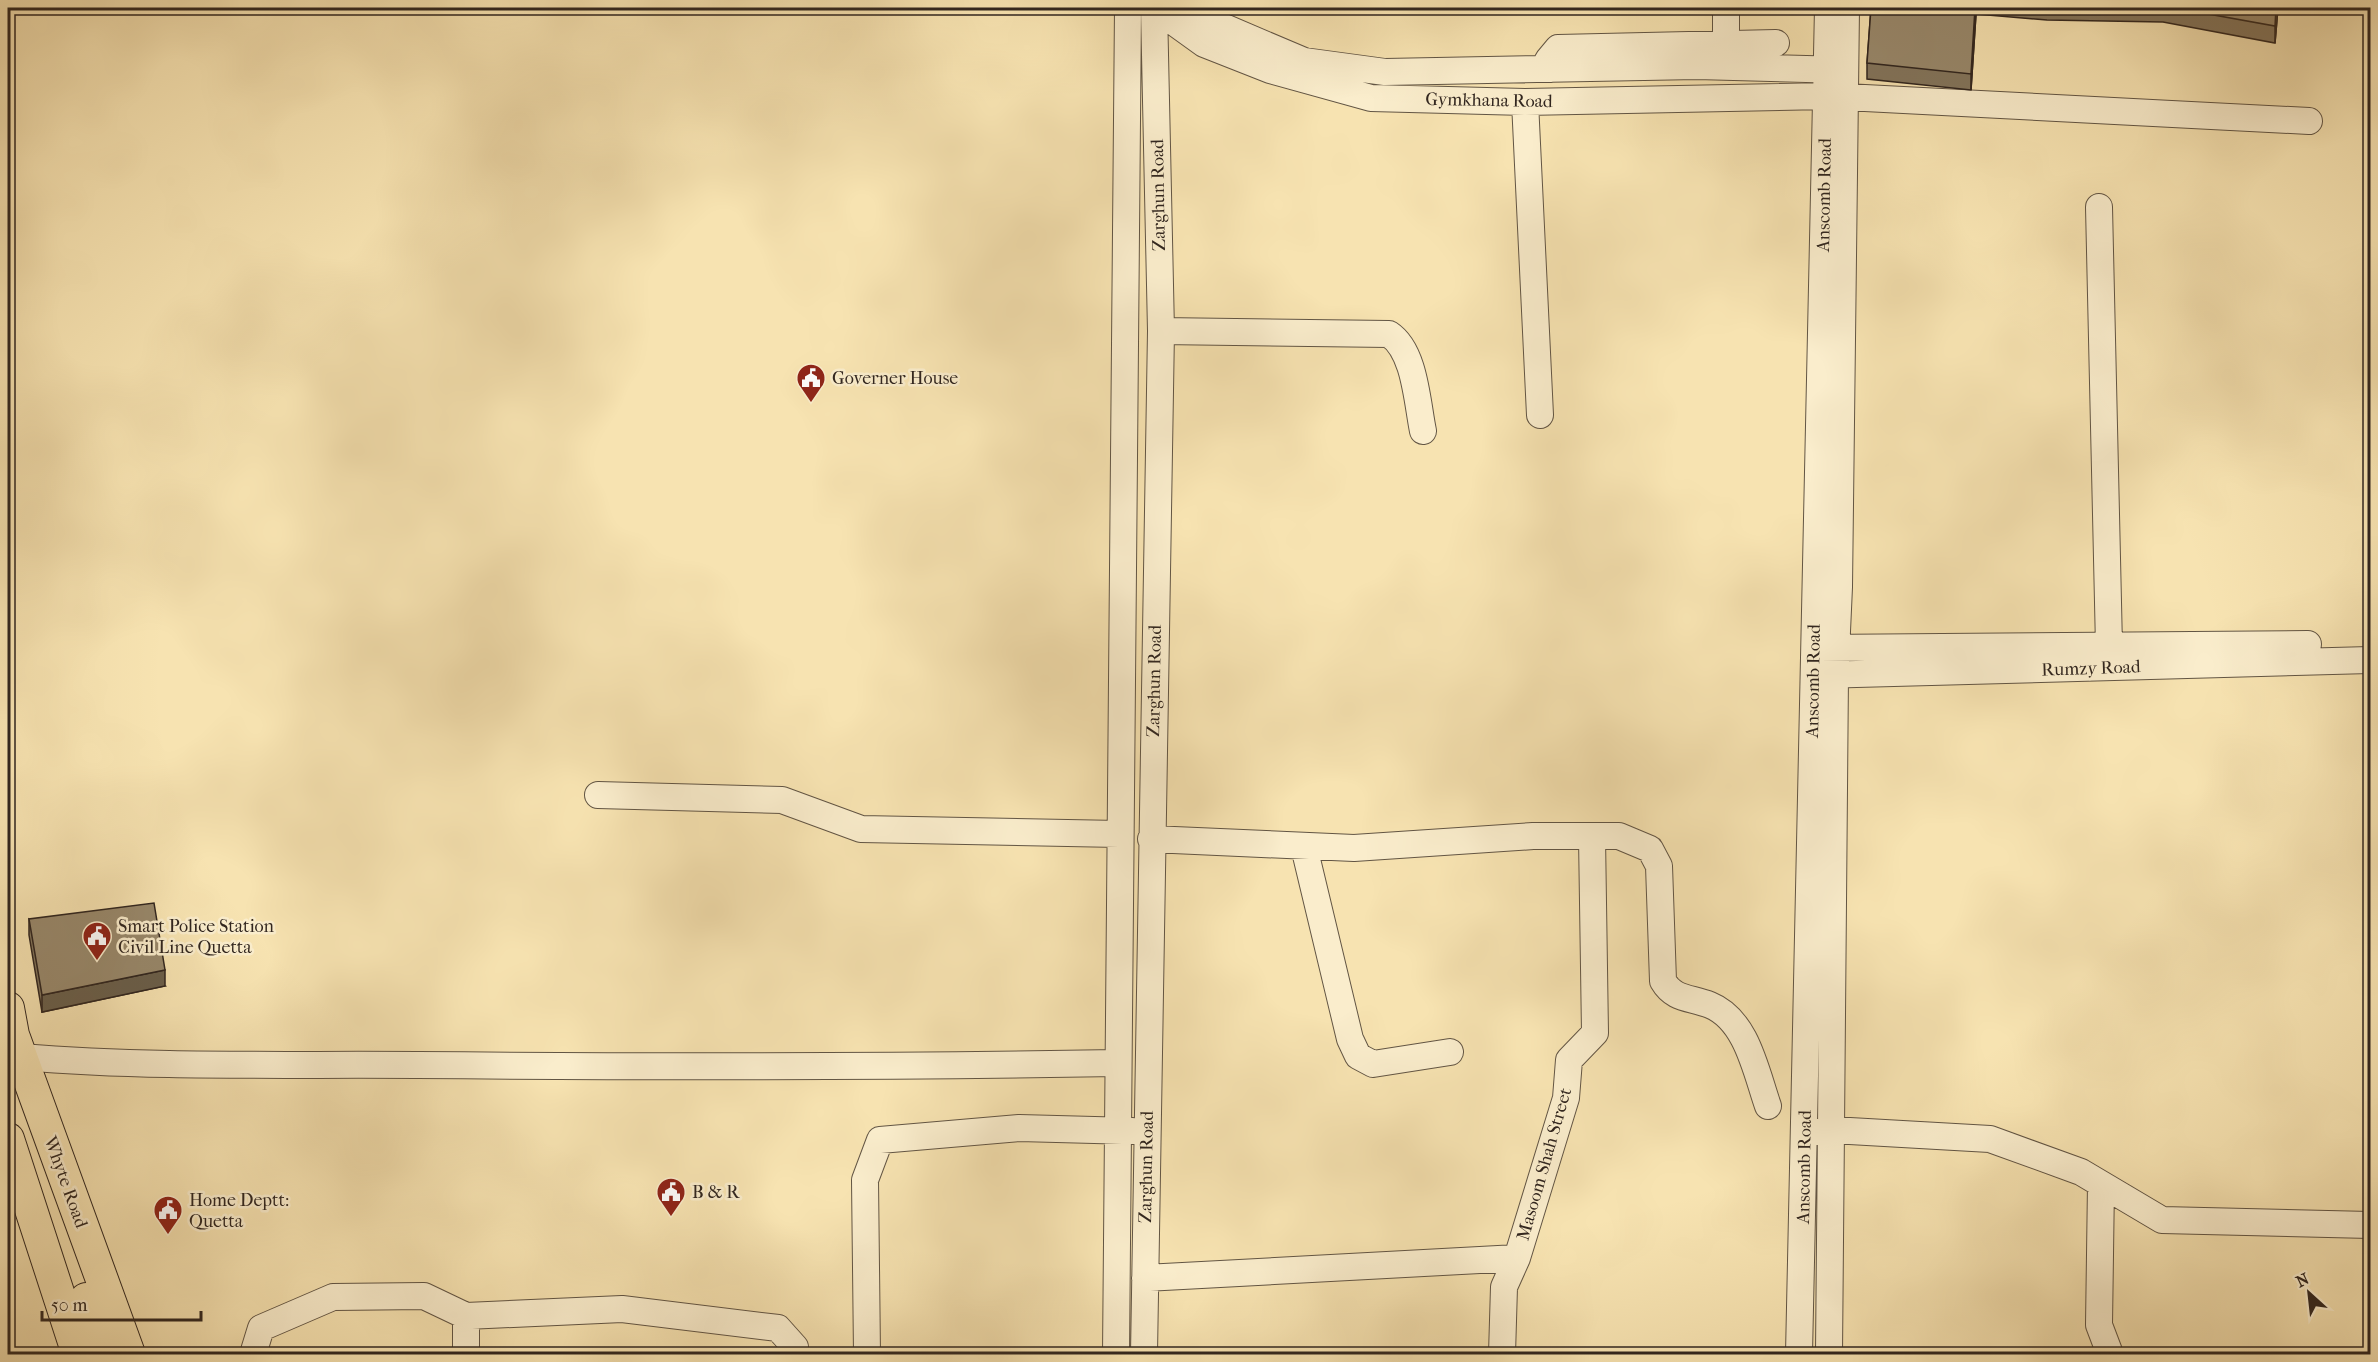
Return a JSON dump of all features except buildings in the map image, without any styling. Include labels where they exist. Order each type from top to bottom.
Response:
[{"type":"main road","name":"Whyte Road","points":[[8,1008],[14,1063],[129,1354]]},
{"type":"main road","points":[[14,1063],[105,1354]]},
{"type":"main road","points":[[8,1138],[78,1354]]},
{"type":"street","name":"Zarghun Road","points":[[1116,1354],[1128,8]]},
{"type":"street","name":"Zarghun Road","points":[[1144,1354],[1161,331],[1154,8]]},
{"type":"street","name":"Gymkhana Road","points":[[1154,8],[1204,44],[1270,70],[1371,98],[1525,102],[1835,98],[2309,121]]},
{"type":"street","points":[[1191,8],[1203,18],[1304,61],[1385,72],[1697,66],[1836,70]]},
{"type":"street","points":[[1726,8],[1726,43]]},
{"type":"street","name":"Anscomb Road","points":[[1828,8],[1836,70]]},
{"type":"street","name":"Anscomb Road","points":[[1799,1354],[1804,1134],[1825,649],[1835,98],[1836,70],[1846,8]]},
{"type":"street","points":[[1550,69],[1548,60],[1558,48],[1726,43],[1776,44]]},
{"type":"street","points":[[1525,102],[1540,415]]},
{"type":"street","points":[[2099,207],[2109,646]]},
{"type":"street","points":[[1161,331],[1389,334],[1399,341],[1407,353],[1423,431]]},
{"type":"street","name":"Rumzy Road","points":[[1825,649],[2370,644]]},
{"type":"street","name":"Rumzy Road","points":[[1824,675],[2370,660]]},
{"type":"street","name":"Anscomb Road","points":[[1824,675],[1832,1130],[1829,1354]]},
{"type":"street","points":[[598,795],[782,800],[861,829],[1119,834]]},
{"type":"street","points":[[1151,839],[1354,848],[1533,836],[1619,836],[1650,849],[1659,866],[1663,981],[1669,991],[1680,998],[1711,1005],[1732,1022],[1750,1055],[1768,1106]]},
{"type":"street","name":"Masoom Shah Street","points":[[1502,1354],[1504,1287],[1517,1258],[1566,1098],[1569,1060],[1595,1033],[1592,837]]},
{"type":"street","points":[[1304,847],[1350,1039],[1358,1056],[1373,1064],[1450,1052]]},
{"type":"street","points":[[14,1063],[608,1067],[1117,1063]]},
{"type":"street","points":[[867,1354],[865,1180],[880,1140],[1018,1128],[1146,1132]]},
{"type":"street","points":[[1804,1134],[1832,1130],[1990,1139],[2081,1172],[2162,1220],[2370,1225]]},
{"type":"street","points":[[2102,1184],[2099,1325],[2110,1354]]},
{"type":"street","points":[[1145,1278],[1517,1258]]},
{"type":"street","points":[[253,1354],[261,1328],[333,1297],[424,1296],[466,1316],[622,1309],[778,1328],[795,1347],[795,1354]]},
{"type":"street","points":[[466,1316],[466,1354]]},
{"type":"place","name":"Governer House","points":[[811,404]]},
{"type":"place","name":"Smart Police Station Civil Line Quetta","points":[[97,962]]},
{"type":"place","name":"B & R","points":[[671,1218]]},
{"type":"place","name":"Home Deptt: Quetta","points":[[168,1236]]}]
